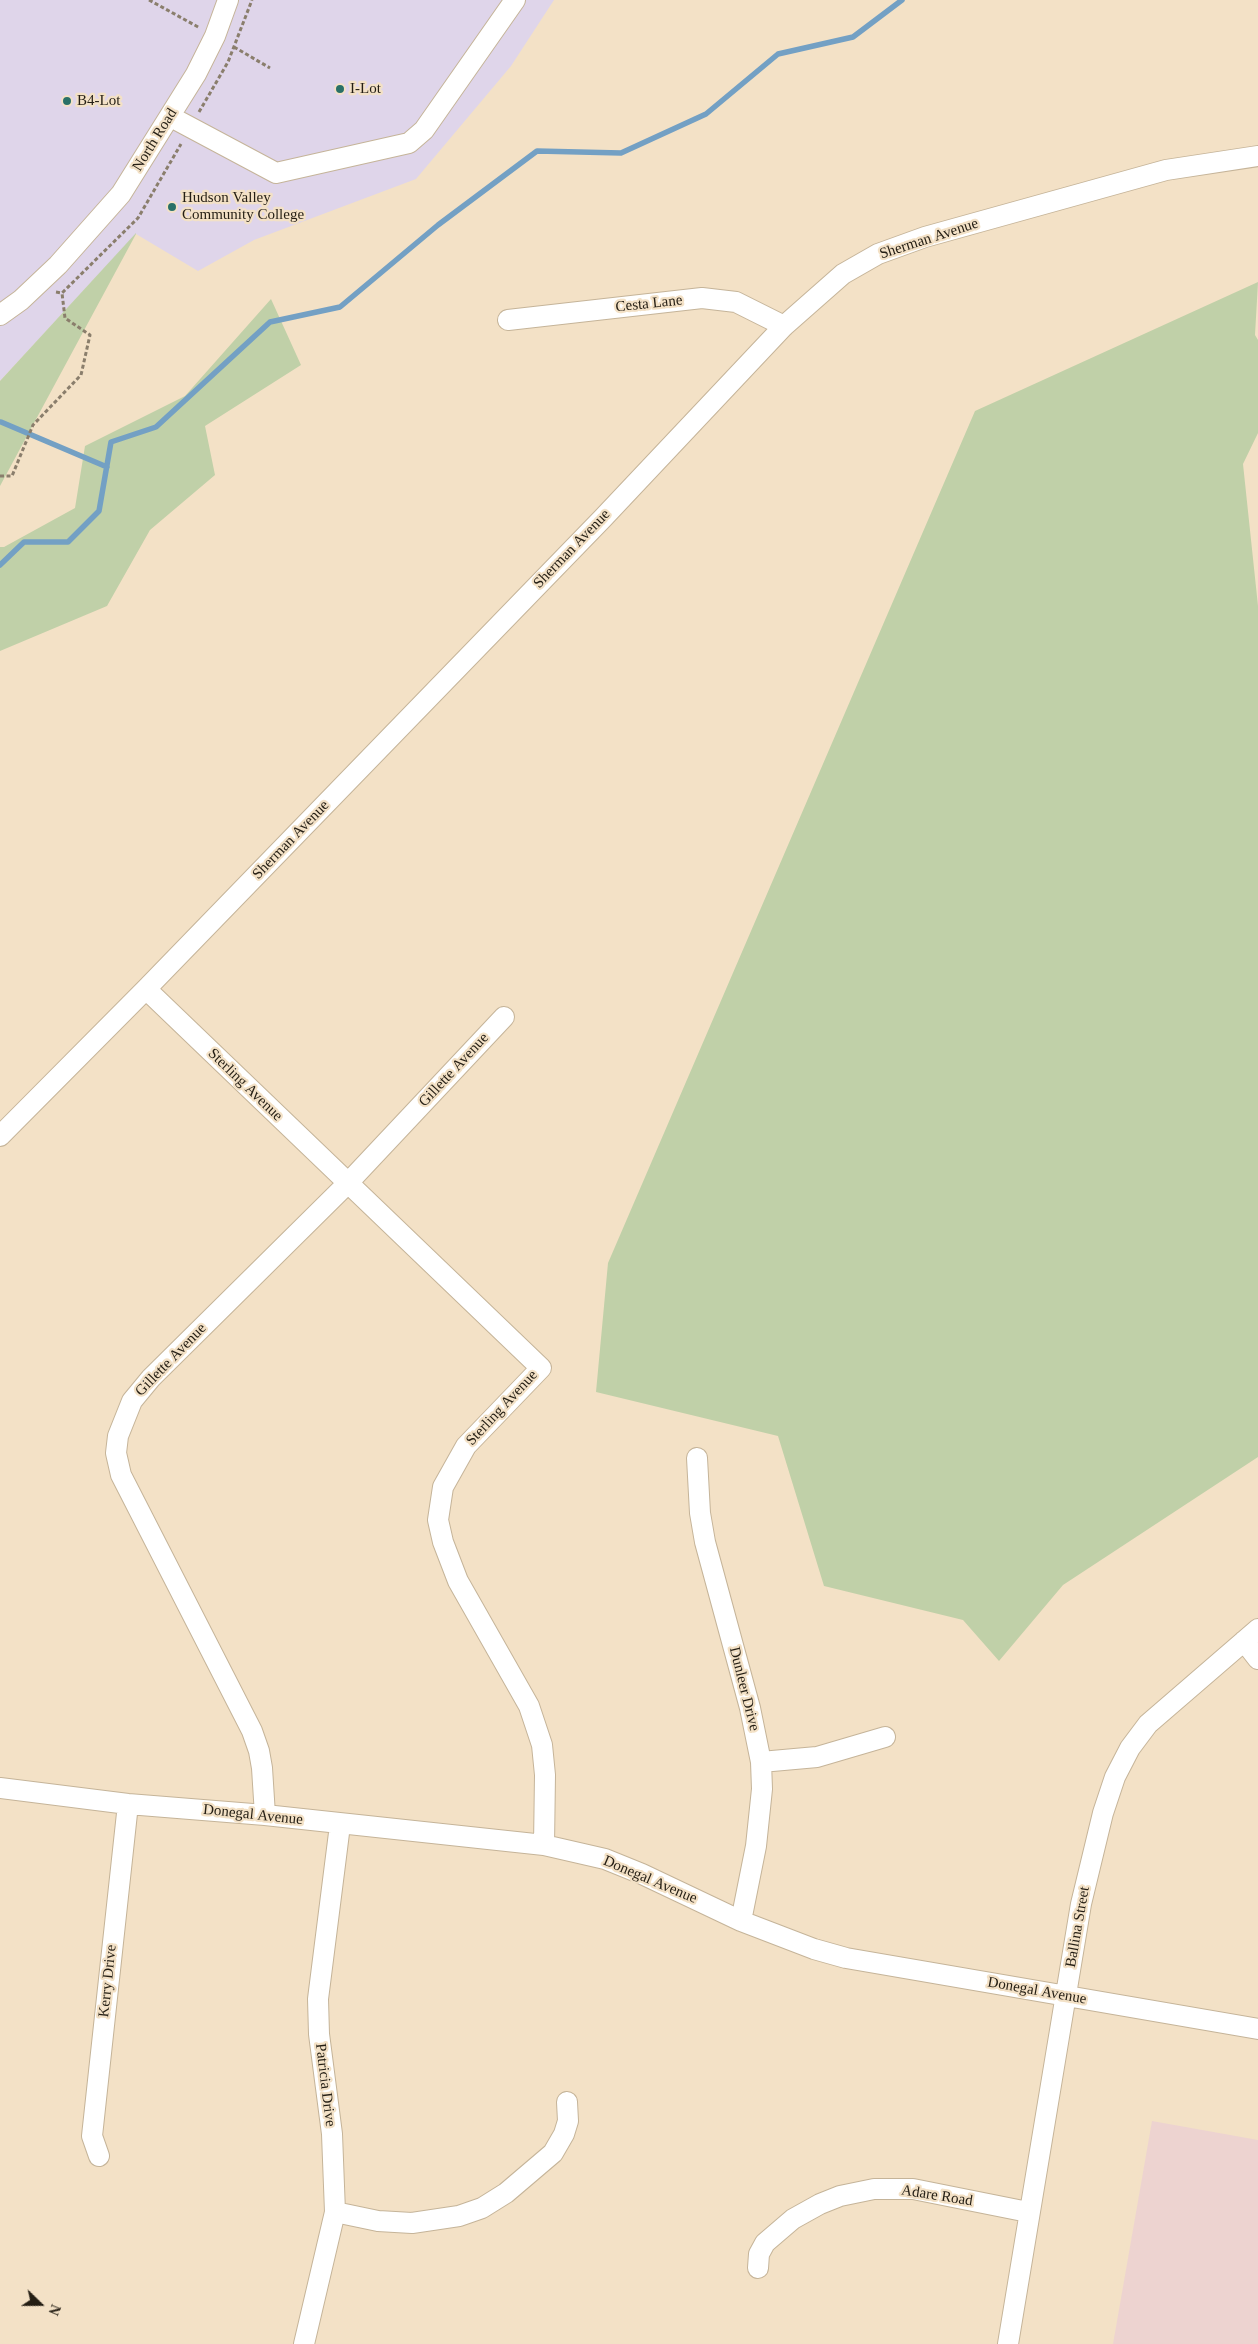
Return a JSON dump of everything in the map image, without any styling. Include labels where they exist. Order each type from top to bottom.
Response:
[{"type":"street","name":"North Road","points":[[0,315],[21,300],[58,266],[121,194],[170,117],[215,36],[228,0]]},
{"type":"street","points":[[170,117],[276,173],[409,143],[424,130],[514,0]]},
{"type":"street","name":"Sherman Avenue","points":[[0,1136],[146,990],[603,518],[784,326],[843,274],[878,254],[925,237],[1166,170],[1258,156]]},
{"type":"street","name":"Cesta Lane","points":[[508,320],[702,298],[736,302],[784,326]]},
{"type":"street","name":"Sterling Avenue","points":[[146,990],[541,1368],[466,1446],[443,1487],[438,1520],[443,1542],[458,1581],[529,1706],[542,1745],[545,1775],[544,1845]]},
{"type":"street","name":"Gillette Avenue","points":[[264,1815],[260,1751],[252,1731],[121,1475],[116,1453],[118,1436],[132,1401],[151,1378],[347,1184],[504,1017]]},
{"type":"street","name":"Dunleer Drive","points":[[697,1458],[700,1513],[705,1542],[750,1708],[761,1762],[762,1789],[756,1846],[741,1921]]},
{"type":"street","points":[[1251,1635],[1258,1659]]},
{"type":"street","name":"Ballina Street","points":[[1008,2344],[1028,2212],[1067,1996],[1081,1904],[1103,1813],[1115,1778],[1130,1748],[1148,1724],[1251,1635]]},
{"type":"street","points":[[761,1762],[817,1757],[885,1737]]},
{"type":"street","name":"Donegal Avenue","points":[[0,1788],[128,1804],[264,1815],[340,1825],[544,1845],[605,1859],[642,1874],[741,1921],[814,1949],[846,1958],[1258,2030]]},
{"type":"street","name":"Kerry Drive","points":[[99,2156],[92,2136],[128,1804]]},
{"type":"street","name":"Patricia Drive","points":[[304,2344],[335,2212],[332,2134],[319,2034],[318,1999],[340,1825]]},
{"type":"street","points":[[335,2212],[378,2221],[412,2223],[458,2216],[482,2208],[506,2194],[553,2153],[566,2128],[568,2102]]},
{"type":"street","name":"Adare Road","points":[[758,2268],[759,2254],[765,2243],[793,2218],[840,2196],[874,2189],[913,2189],[1028,2212]]},
{"type":"path","points":[[0,476],[12,476],[33,425],[81,376],[90,336],[65,318],[62,293]]},
{"type":"shaded area","name":"Hudson Valley Community College","points":[[0,0],[554,0],[511,66],[416,179],[254,240],[198,271],[136,234],[0,381]]},
{"type":"shaded area","points":[[1152,2121],[1258,2140],[1258,2344],[1113,2344]]},
{"type":"green space","points":[[136,234],[0,486],[0,381]]},
{"type":"green space","points":[[1258,282],[1255,335],[1258,340],[1258,433],[1243,464],[1258,606],[1258,1457],[1063,1585],[999,1661],[963,1620],[824,1586],[778,1436],[596,1392],[608,1263],[975,411]]},
{"type":"green space","points":[[271,299],[301,365],[205,426],[215,475],[150,530],[107,606],[0,651],[0,547],[4,547],[75,508],[85,446],[185,396]]},
{"type":"waterway","points":[[0,565],[24,542],[68,542],[99,511],[111,442],[156,427],[270,322],[340,307],[438,225],[537,151],[621,153],[706,114],[778,54],[853,37],[902,0]]},
{"type":"waterway","points":[[1,422],[107,467]]},
{"type":"place","name":"I-Lot","points":[[340,89]]},
{"type":"place","name":"B4-Lot","points":[[67,101]]},
{"type":"place","name":"Hudson Valley Community College","points":[[172,207]]}]
